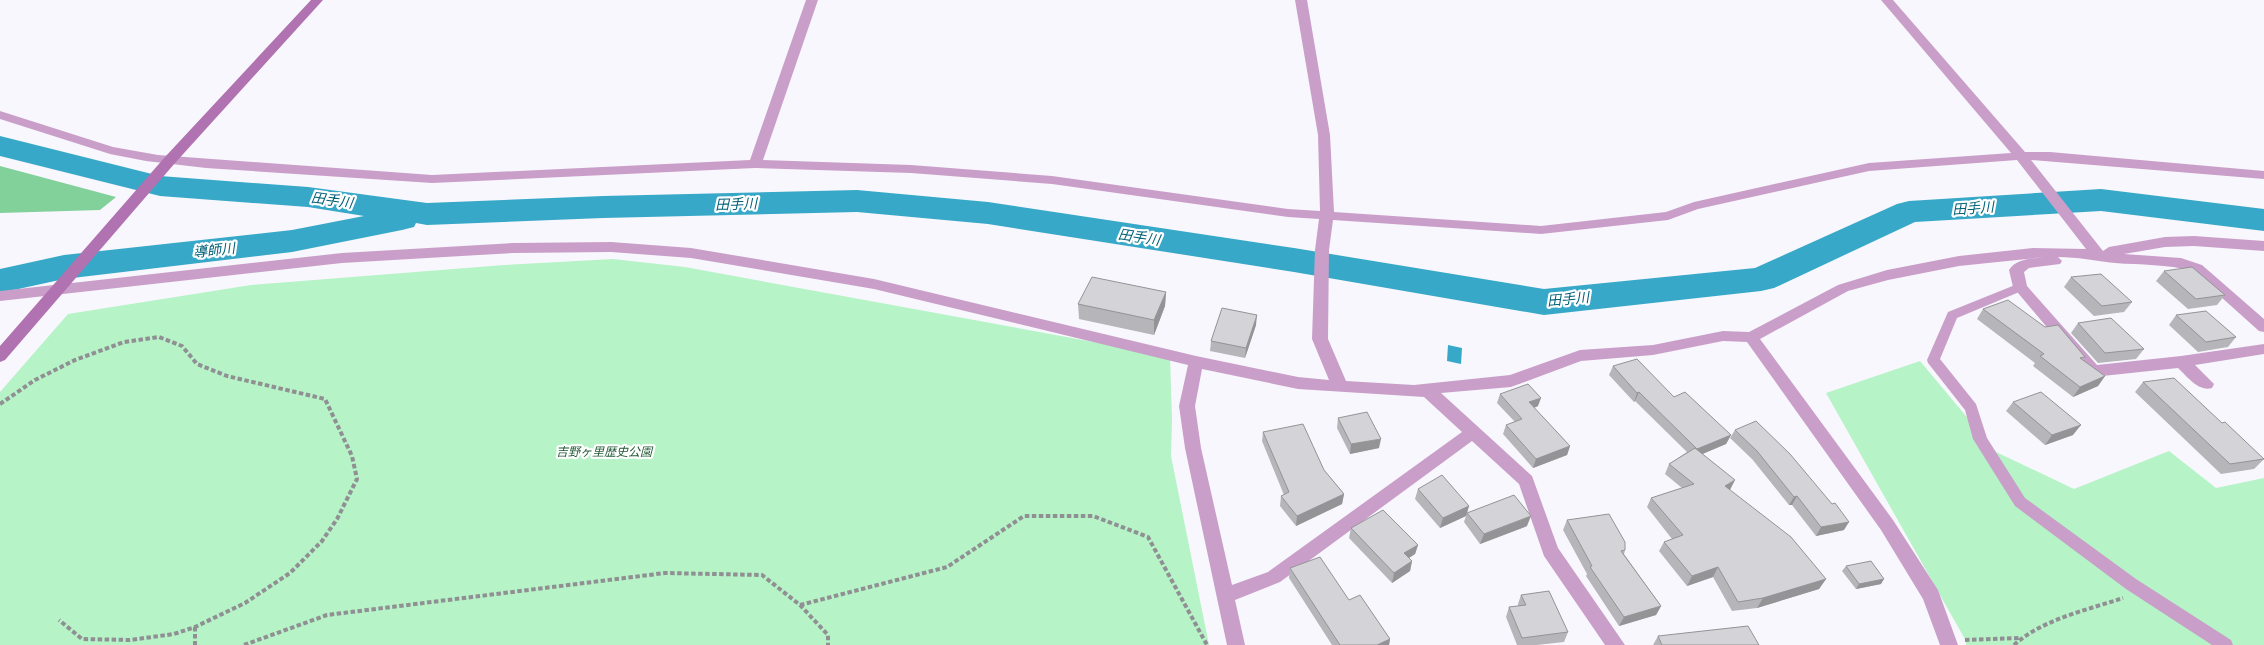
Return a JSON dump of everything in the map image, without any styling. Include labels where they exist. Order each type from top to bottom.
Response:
[{"type":"street","points":[[0,356],[170,160],[317,0]]},
{"type":"street","points":[[755,164],[812,0]]},
{"type":"street","points":[[1301,0],[1324,135],[1327,214],[1322,250],[1320,339],[1340,387]]},
{"type":"street","points":[[1887,0],[2020,156],[2098,255]]},
{"type":"street","points":[[0,116],[36,125],[110,150],[170,160],[432,179],[508,177],[755,164],[911,169],[1052,180],[1269,210],[1449,225],[1541,230],[1668,216],[1694,206],[1870,167],[2020,156],[2070,158],[2264,175]]},
{"type":"street","points":[[2264,246],[2194,241],[2165,242],[2098,255],[2026,264],[2016,270],[2020,287],[2093,371],[2182,362],[2264,349]]},
{"type":"street","points":[[0,296],[57,288],[369,256],[514,248],[611,247],[691,253],[874,284],[1196,362],[1298,384],[1428,391],[1526,481],[1550,552],[1616,645]]},
{"type":"street","points":[[1414,390],[1511,381],[1580,356],[1653,350],[1723,336],[1751,337],[1843,288],[1887,276],[1959,261],[2024,254],[2074,252],[2115,258],[2181,263],[2197,268],[2264,327]]},
{"type":"street","points":[[1751,337],[1886,525],[1931,596],[1948,643]]},
{"type":"street","points":[[1196,362],[1187,406],[1193,448],[1236,645]]},
{"type":"street","points":[[2182,362],[2206,384]]},
{"type":"street","points":[[1225,596],[1274,576],[1472,433]]},
{"type":"lane","points":[[2020,287],[1952,315],[1933,360],[1971,408],[1980,439],[2020,502],[2142,591],[2225,645]]},
{"type":"path","points":[[0,404],[35,380],[75,360],[124,342],[159,337],[182,346],[197,364],[227,376],[325,399],[352,456],[357,480],[337,519],[322,542],[290,573],[245,603],[195,627],[174,634],[130,640],[82,639],[59,620]]},
{"type":"path","points":[[800,605],[947,567],[1024,516],[1093,516],[1148,537],[1207,645]]},
{"type":"path","points":[[244,645],[327,615],[665,573],[762,574],[800,605],[828,635],[828,645]]},
{"type":"path","points":[[2014,645],[2026,634],[2060,619],[2142,591]]},
{"type":"path","points":[[195,627],[195,645]]},
{"type":"path","points":[[1948,643],[2022,638]]},
{"type":"green space","points":[[0,166],[116,197],[100,210],[0,213]]},
{"type":"green space","name":"吉野ヶ里歴史公園","points":[[613,259],[685,267],[1170,356],[1171,456],[1209,645],[0,645],[0,392],[68,314],[251,285],[504,265]]},
{"type":"green space","points":[[1920,361],[1996,452],[2074,489],[2169,451],[2216,488],[2264,478],[2264,645],[1966,645],[1966,641],[1826,393]]},
{"type":"water","points":[[1448,345],[1462,348],[1461,364],[1447,361]]},
{"type":"building","points":[[2192,267],[2225,295],[2196,299],[2164,271]]},
{"type":"building","points":[[2101,274],[2132,302],[2102,306],[2071,277]]},
{"type":"building","points":[[1092,277],[1166,292],[1154,320],[1078,304]]},
{"type":"building","points":[[2008,300],[2045,327],[2058,325],[2085,357],[2080,358],[2105,376],[2080,387],[2040,356],[2044,354],[1983,309]]},
{"type":"building","points":[[1222,308],[1257,315],[1246,348],[1211,341]]},
{"type":"building","points":[[2206,311],[2236,337],[2206,342],[2176,315]]},
{"type":"building","points":[[2111,318],[2144,349],[2105,353],[2078,323]]},
{"type":"building","points":[[1637,359],[1674,397],[1685,392],[1731,435],[1697,449],[1639,392],[1637,393],[1613,366]]},
{"type":"building","points":[[2174,378],[2264,459],[2230,464],[2143,382]]},
{"type":"building","points":[[1528,384],[1541,398],[1529,402],[1570,446],[1536,459],[1506,425],[1522,419],[1500,394]]},
{"type":"building","points":[[2041,392],[2081,425],[2052,435],[2013,402]]},
{"type":"building","points":[[1367,412],[1381,439],[1351,444],[1338,418]]},
{"type":"building","points":[[1756,421],[1790,454],[1832,504],[1835,503],[1849,522],[1821,527],[1797,496],[1794,497],[1757,451],[1735,430]]},
{"type":"building","points":[[1303,424],[1324,470],[1344,494],[1297,516],[1281,496],[1289,492],[1263,432]]},
{"type":"building","points":[[1695,448],[1735,480],[1725,486],[1791,537],[1826,579],[1763,598],[1738,602],[1718,567],[1692,576],[1664,542],[1683,535],[1651,498],[1694,484],[1669,464]]},
{"type":"building","points":[[1442,475],[1469,506],[1443,518],[1418,489]]},
{"type":"building","points":[[1514,495],[1531,516],[1484,534],[1467,513]]},
{"type":"building","points":[[1383,510],[1418,545],[1404,553],[1412,561],[1394,573],[1351,528]]},
{"type":"building","points":[[1609,514],[1625,542],[1625,550],[1621,551],[1661,606],[1624,617],[1590,567],[1592,566],[1567,520]]},
{"type":"building","points":[[1320,557],[1349,600],[1360,595],[1390,639],[1377,645],[1340,645],[1290,568]]},
{"type":"building","points":[[1871,561],[1884,579],[1859,584],[1846,566]]},
{"type":"building","points":[[1549,591],[1568,632],[1522,638],[1509,607],[1526,605],[1521,595]]},
{"type":"building","points":[[1748,626],[1759,645],[1662,645],[1658,636]]},
{"type":"waterway","name":"田手川","points":[[0,146],[160,186],[308,197],[427,214],[603,207],[857,201],[988,213],[1294,260],[1544,302],[1761,279],[1909,212],[2101,200],[2264,220]]},
{"type":"waterway","name":"導師川","points":[[0,281],[64,267],[292,241],[402,219]]}]
